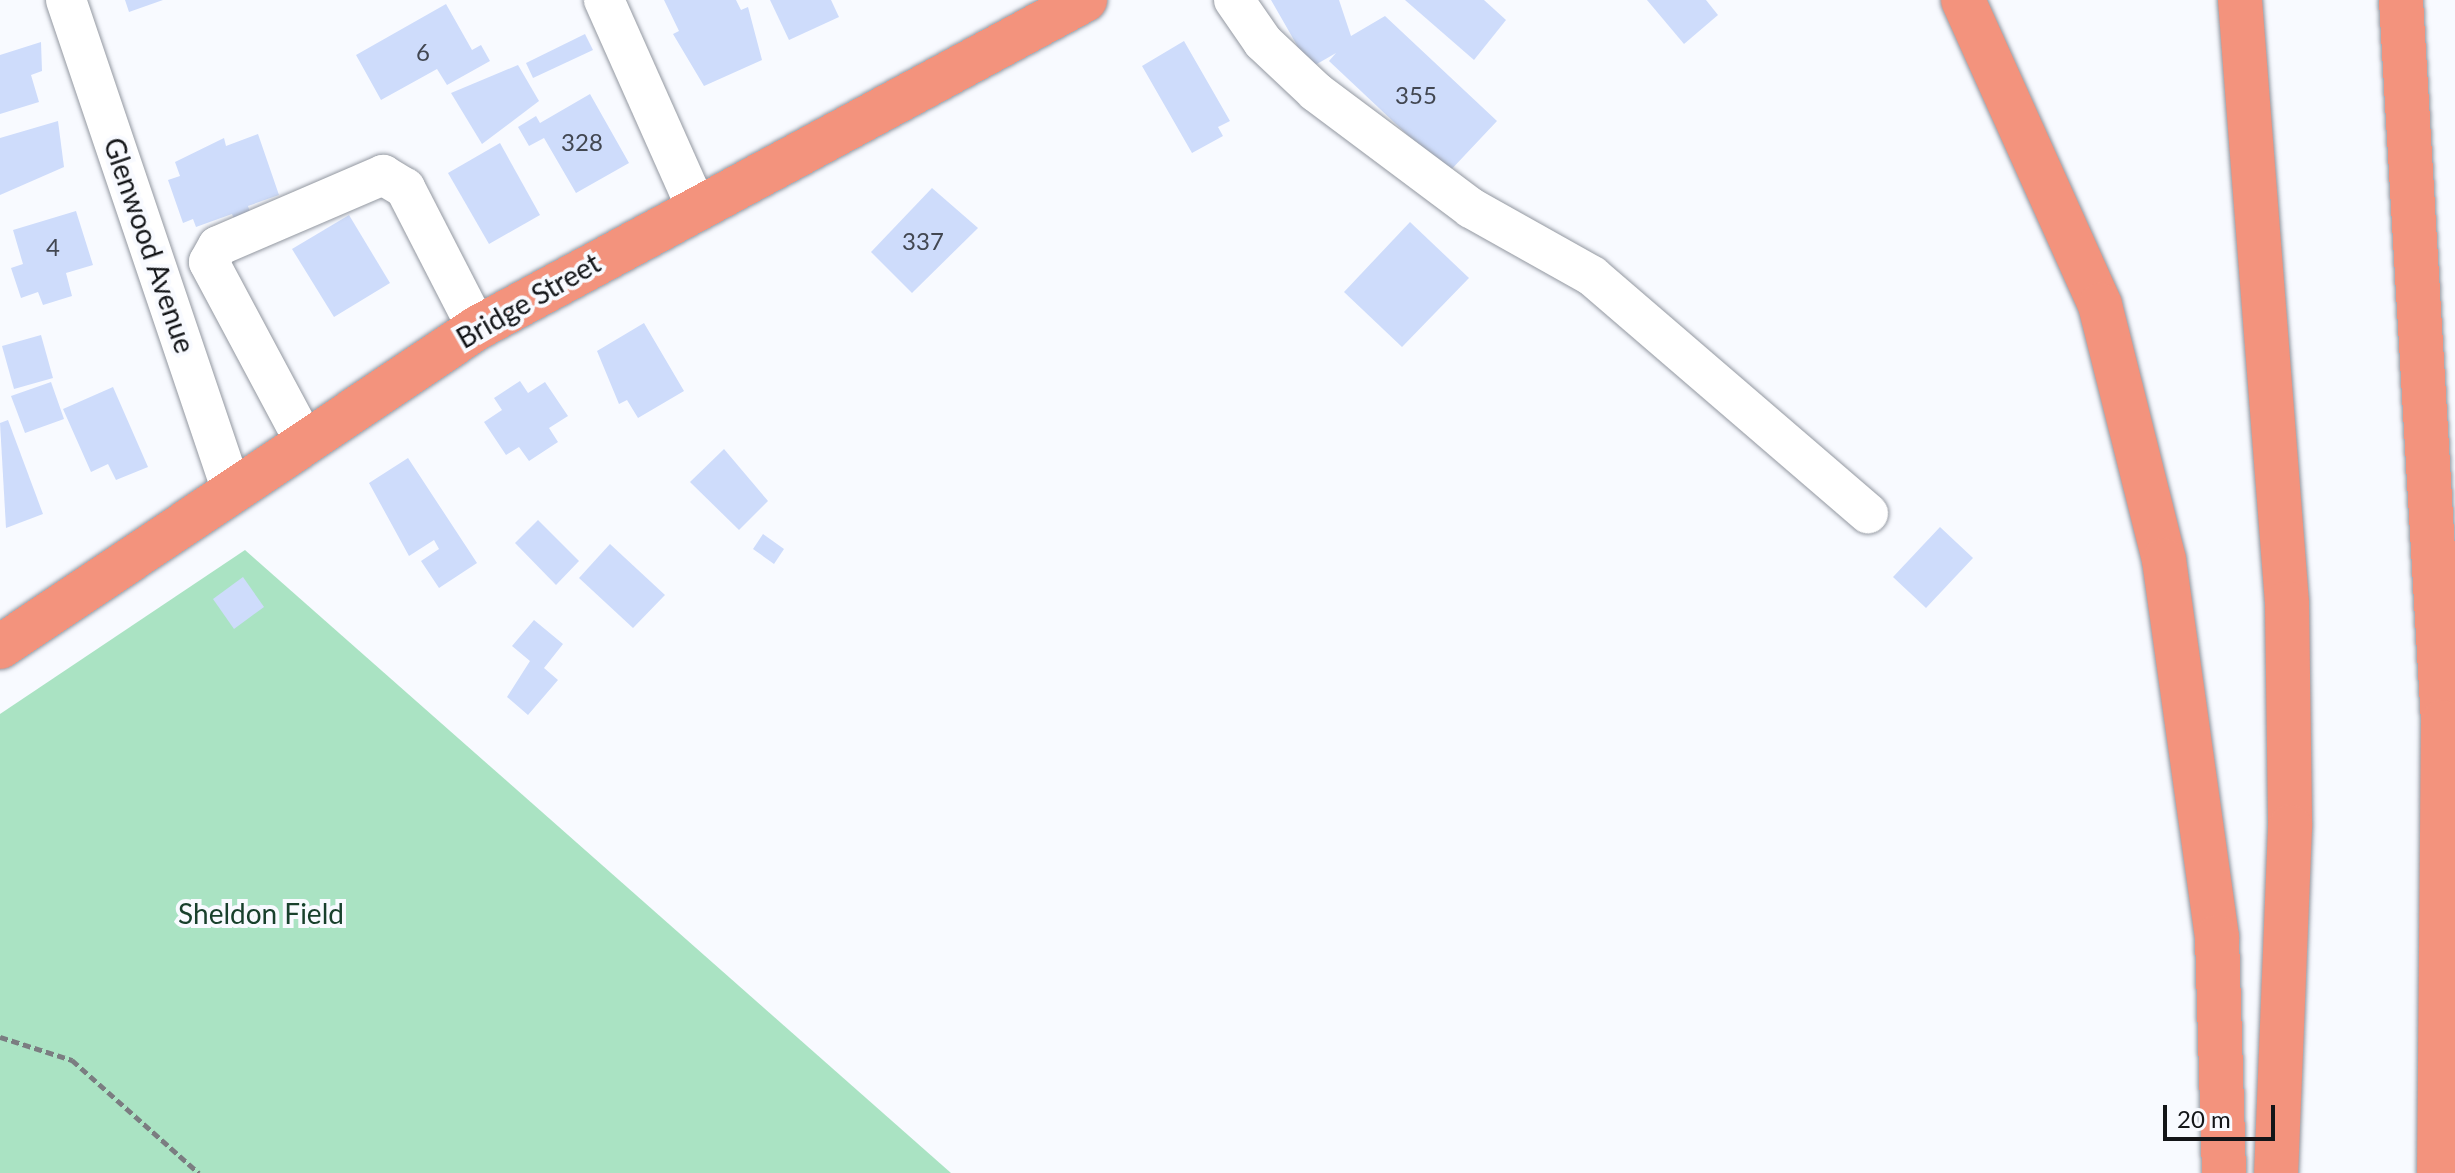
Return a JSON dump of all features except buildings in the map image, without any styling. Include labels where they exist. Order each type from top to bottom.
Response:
[{"type":"highway","name":"Bridge Street","points":[[0,647],[477,328],[695,204],[1085,0]]},
{"type":"highway","points":[[1963,0],[2100,305],[2164,560],[2217,937],[2224,1173]]},
{"type":"highway","points":[[2240,0],[2287,603],[2290,827],[2276,1173]]},
{"type":"highway","points":[[2401,0],[2443,722],[2439,1173]]},
{"type":"street","name":"Glenwood Avenue","points":[[66,0],[232,491]]},
{"type":"street","points":[[604,0],[695,204]]},
{"type":"street","points":[[1234,0],[1316,92],[1471,208],[1592,276],[1868,513]]},
{"type":"street","points":[[305,442],[209,262],[211,252],[383,175],[405,188],[477,328]]},
{"type":"path","points":[[0,1037],[72,1060],[199,1173]]},
{"type":"green space","name":"Sheldon Field","points":[[245,550],[951,1173],[0,1173],[0,714]]}]
